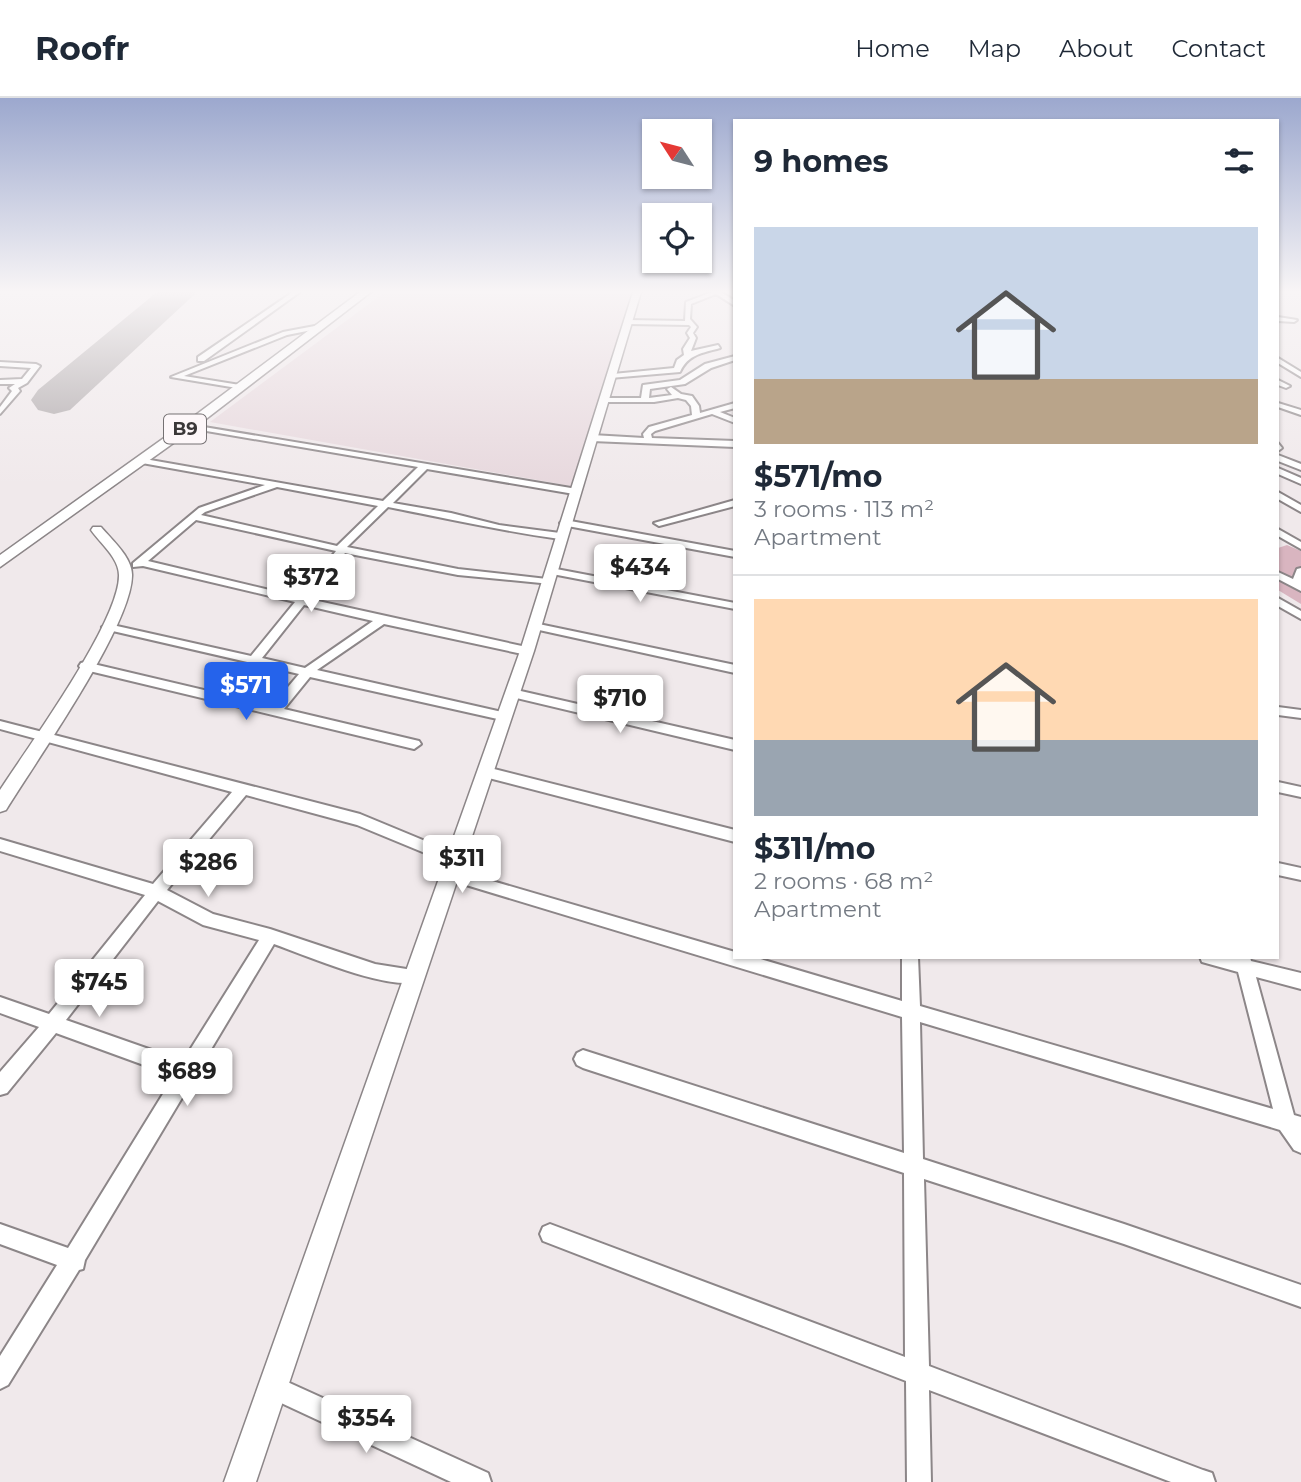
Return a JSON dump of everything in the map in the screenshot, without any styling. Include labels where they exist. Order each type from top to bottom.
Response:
[{"type":"highway","name":"B9","points":[[0,562],[281,357]]},
{"type":"main road","points":[[240,1482],[502,716],[527,651],[574,491],[618,357]]},
{"type":"main road","points":[[0,805],[108,627],[126,587],[126,575],[121,560],[97,530]]},
{"type":"street","points":[[201,364],[203,357]]},
{"type":"street","points":[[221,357],[175,377],[240,387]]},
{"type":"street","points":[[677,370],[688,357]]},
{"type":"street","points":[[689,357],[708,366]]},
{"type":"street","points":[[645,400],[646,387],[670,385],[708,366],[733,359]]},
{"type":"street","points":[[1279,361],[1301,375]]},
{"type":"street","points":[[0,364],[36,366],[24,381],[13,388],[16,391],[0,412]]},
{"type":"street","points":[[613,376],[677,370],[697,373]]},
{"type":"street","points":[[663,372],[678,396]]},
{"type":"street","points":[[0,382],[24,381]]},
{"type":"street","points":[[0,397],[11,396]]},
{"type":"street","points":[[605,400],[645,400],[678,396],[689,398],[695,407],[696,415]]},
{"type":"street","points":[[1279,405],[1301,414]]},
{"type":"street","points":[[648,439],[647,434],[652,429],[733,406]]},
{"type":"street","points":[[714,412],[733,420]]},
{"type":"street","points":[[189,426],[574,491]]},
{"type":"street","points":[[592,438],[733,444]]},
{"type":"street","points":[[1279,458],[1301,467]]},
{"type":"street","points":[[142,460],[385,503],[499,528],[563,530],[733,554]]},
{"type":"street","points":[[255,659],[342,549],[385,503],[425,466]]},
{"type":"street","points":[[1279,471],[1301,481]]},
{"type":"street","points":[[126,575],[195,517],[214,505],[257,493],[277,484]]},
{"type":"street","points":[[1279,495],[1296,502],[1301,509]]},
{"type":"street","points":[[659,523],[733,504]]},
{"type":"street","points":[[195,517],[485,577],[549,576],[733,606]]},
{"type":"street","points":[[1279,533],[1301,546]]},
{"type":"street","points":[[141,562],[382,620],[527,651]]},
{"type":"street","points":[[1301,571],[1297,581],[1301,588]]},
{"type":"street","points":[[1279,576],[1301,588]]},
{"type":"street","points":[[1279,602],[1301,617]]},
{"type":"street","points":[[274,712],[308,671],[382,620]]},
{"type":"street","points":[[534,626],[733,669]]},
{"type":"street","points":[[108,627],[502,716]]},
{"type":"street","points":[[85,666],[414,744]]},
{"type":"street","points":[[512,693],[733,745]]},
{"type":"street","points":[[1279,711],[1301,714]]},
{"type":"street","points":[[0,725],[359,820],[451,866],[733,954]]},
{"type":"street","points":[[485,772],[733,835]]},
{"type":"street","points":[[1279,787],[1301,792]]},
{"type":"street","points":[[0,1086],[55,1024],[154,891],[243,789]]},
{"type":"street","points":[[0,845],[154,891],[209,920],[270,936],[375,972],[413,976]]},
{"type":"street","points":[[1279,869],[1301,874]]},
{"type":"street","points":[[0,1377],[75,1261],[186,1071],[270,936]]},
{"type":"street","points":[[748,959],[1293,1124]]},
{"type":"street","points":[[910,959],[919,1482]]},
{"type":"street","points":[[1222,959],[1243,962],[1301,981]]},
{"type":"street","points":[[1243,962],[1301,1143]]},
{"type":"street","points":[[0,1005],[186,1071]]},
{"type":"street","points":[[583,1059],[1124,1234],[1301,1296]]},
{"type":"street","points":[[0,1234],[75,1261]]},
{"type":"street","points":[[550,1234],[1203,1482]]},
{"type":"street","points":[[272,1387],[479,1482]]},
{"type":"shaded area","points":[[298,357],[612,357],[571,486],[210,422]]},
{"type":"shaded area","points":[[1287,545],[1301,551],[1301,604],[1279,591],[1279,548]]},
{"type":"runway","points":[[54,400],[104,357]]}]
